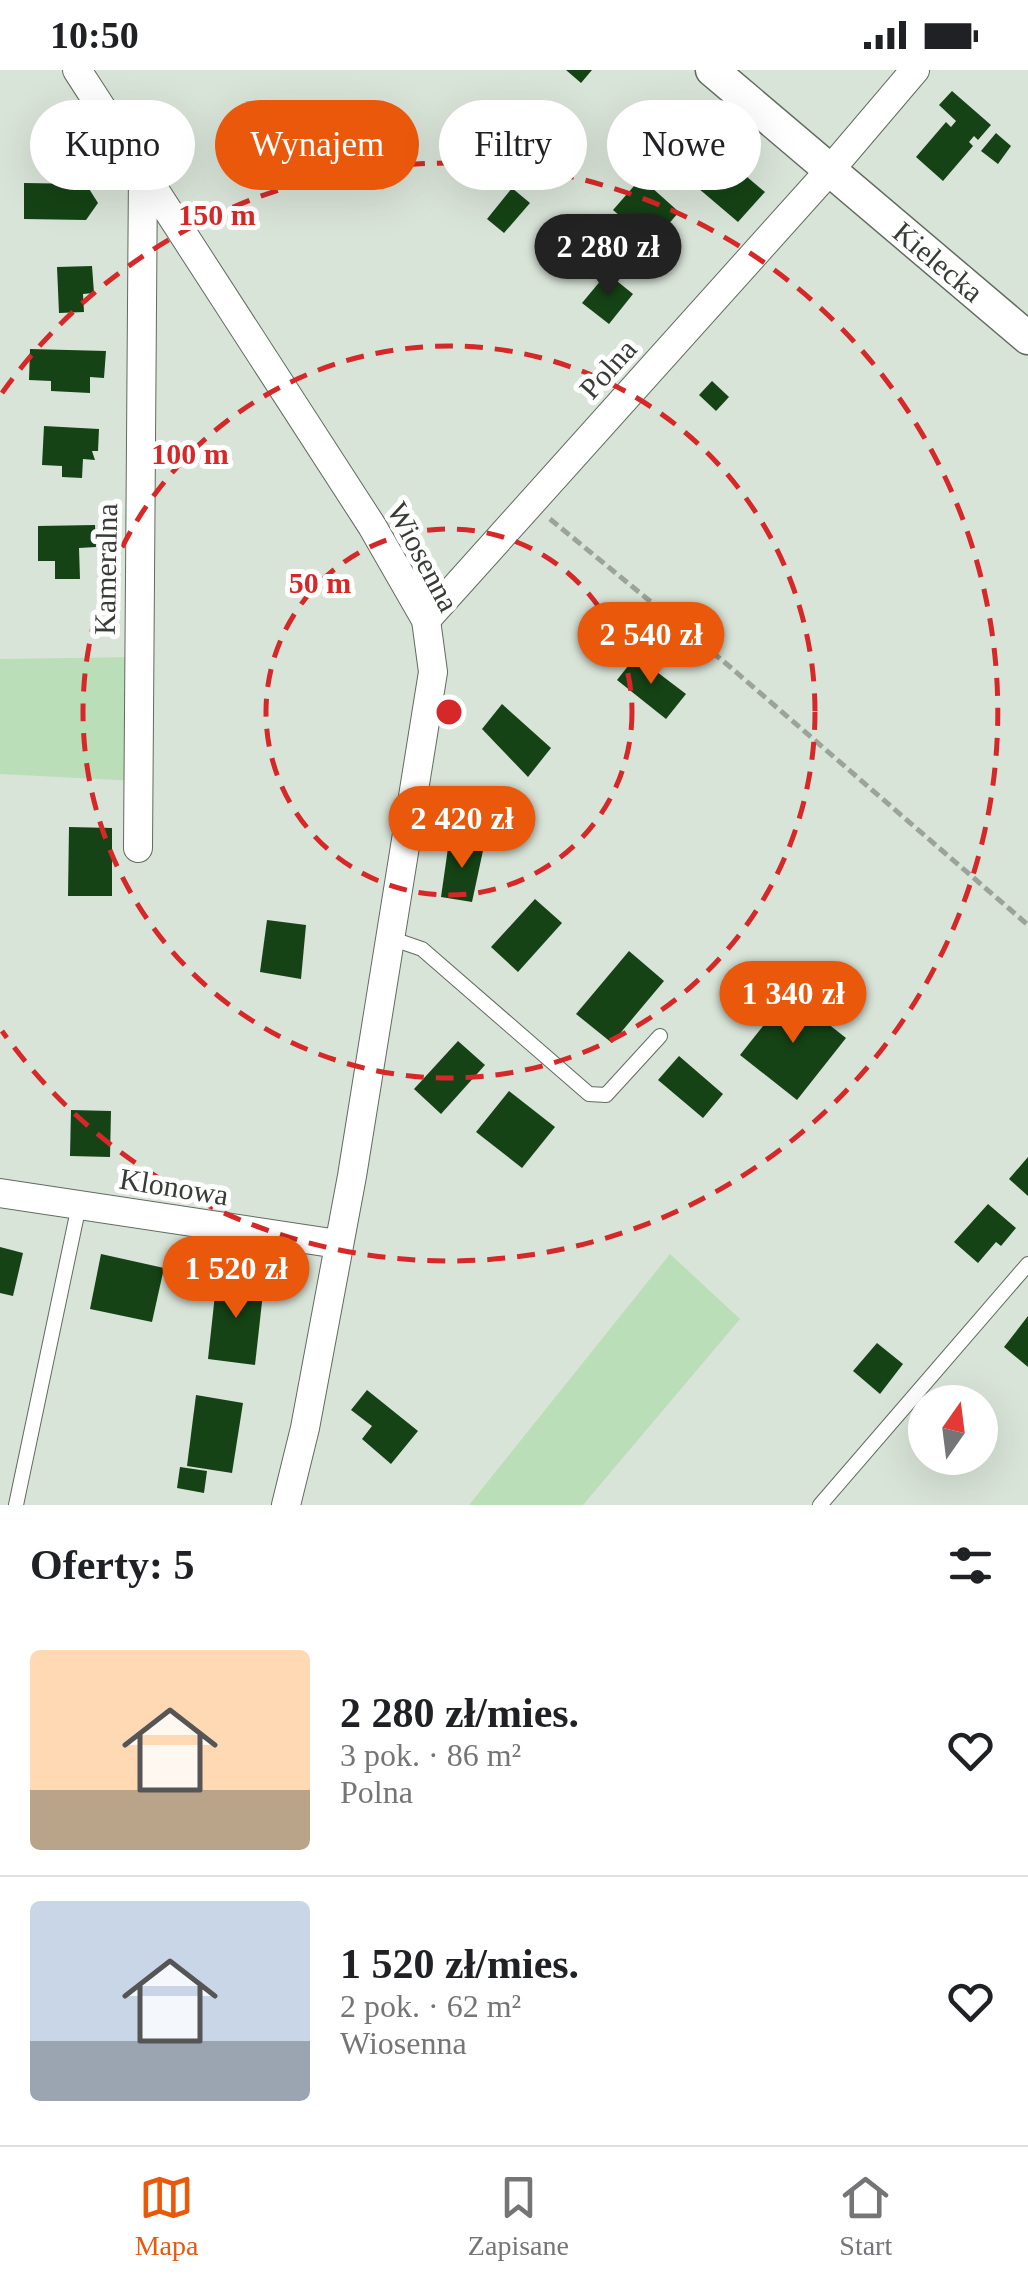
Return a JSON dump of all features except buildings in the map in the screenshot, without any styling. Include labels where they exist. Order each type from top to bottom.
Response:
[{"type":"street","name":"Wiosenna","points":[[77,70],[97,100]]},
{"type":"street","name":"Kielecka","points":[[712,70],[1028,338]]},
{"type":"street","name":"Polna","points":[[426,620],[915,70]]},
{"type":"street","name":"Kameralna","points":[[138,848],[143,190]]},
{"type":"street","name":"Wiosenna","points":[[156,190],[372,526],[426,620],[432,672],[338,1244],[305,1428],[286,1505]]},
{"type":"street","name":"Klonowa","points":[[0,1193],[338,1244]]},
{"type":"lane","points":[[390,938],[422,948],[589,1094],[606,1095],[660,1036]]},
{"type":"lane","points":[[16,1505],[79,1205]]},
{"type":"lane","points":[[820,1505],[1028,1264]]},
{"type":"path","points":[[531,503],[729,666],[1028,925]]},
{"type":"green space","points":[[137,657],[138,781],[0,774],[0,659]]},
{"type":"green space","points":[[670,1254],[740,1319],[583,1505],[469,1505]]}]
